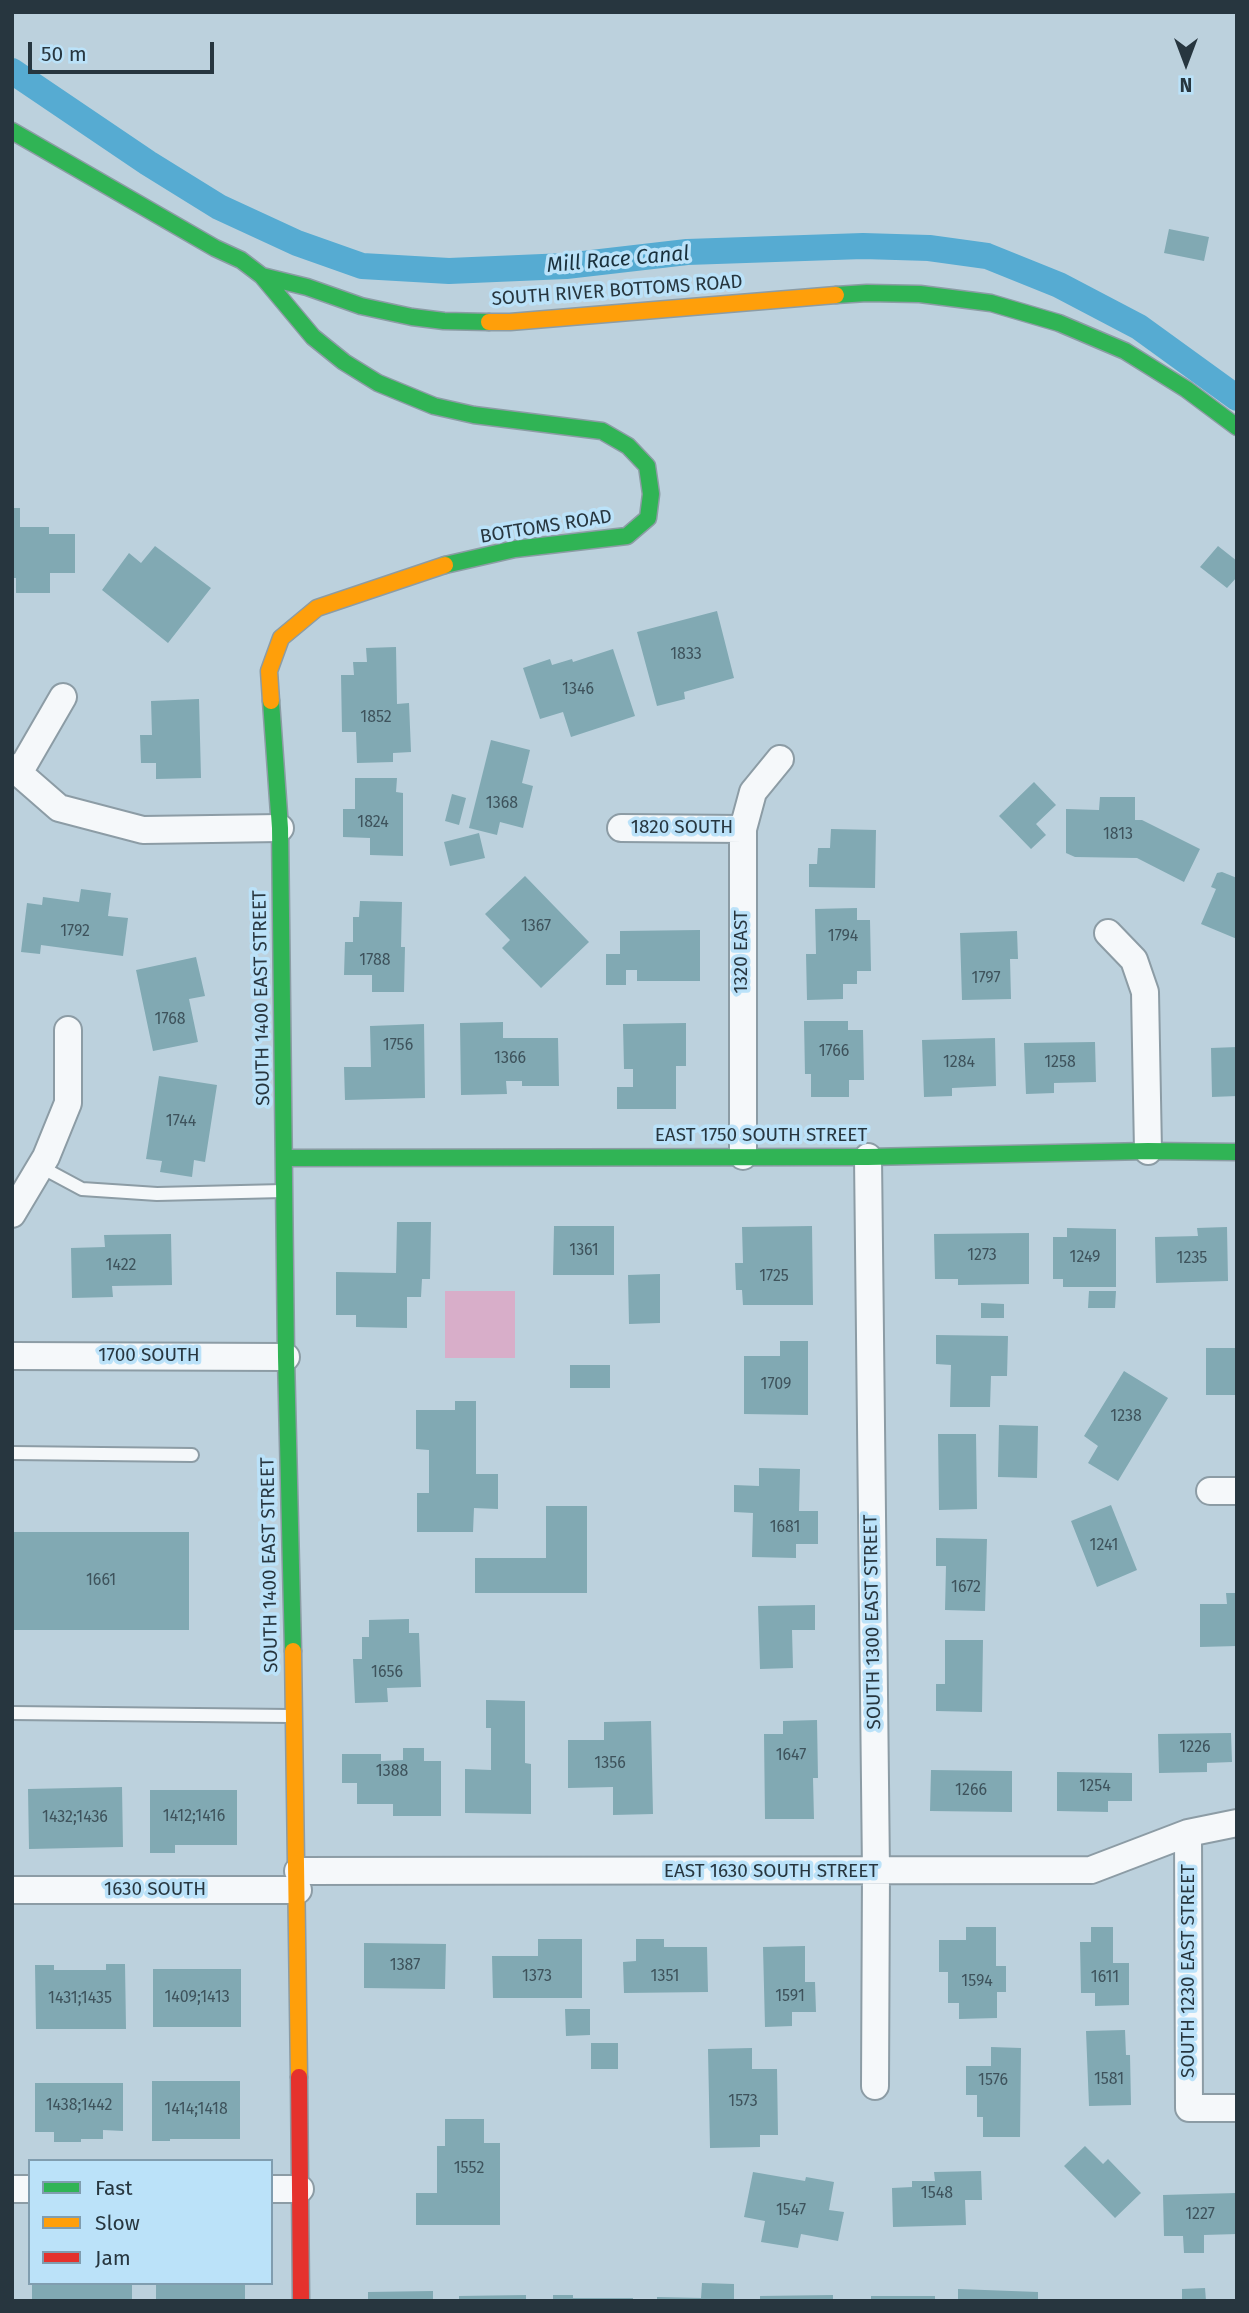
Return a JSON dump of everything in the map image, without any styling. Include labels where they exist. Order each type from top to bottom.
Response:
[{"type":"street","name":"SOUTH RIVER BOTTOMS ROAD","points":[[12,131],[215,248],[241,260],[262,276],[307,287],[361,306],[444,321],[510,322],[867,293],[920,294],[990,303],[1059,323],[1125,351],[1186,388],[1237,427]]},
{"type":"street","name":"BOTTOMS ROAD","points":[[262,276],[313,337],[344,362],[378,383],[434,406],[474,415],[602,431],[628,446],[647,466],[652,494],[648,518],[627,536],[515,549],[446,565],[317,608],[281,638],[270,671],[280,828]]},
{"type":"street","points":[[63,697],[15,770],[59,808],[143,830],[280,828]]},
{"type":"street","name":"1320 EAST","points":[[743,1156],[743,829],[753,792],[780,759]]},
{"type":"street","name":"SOUTH 1400 EAST STREET","points":[[280,828],[286,1357],[298,1881],[301,2301]]},
{"type":"street","name":"1820 SOUTH","points":[[621,828],[743,829]]},
{"type":"street","points":[[1108,933],[1134,960],[1145,992],[1148,1151]]},
{"type":"street","points":[[12,1214],[41,1167],[68,1103],[68,1030]]},
{"type":"street","name":"EAST 1750 SOUTH STREET","points":[[285,1158],[868,1157],[1148,1151],[1237,1152]]},
{"type":"street","name":"SOUTH 1300 EAST STREET","points":[[868,1157],[876,1872],[875,2086]]},
{"type":"street","name":"1700 SOUTH","points":[[12,1356],[286,1357]]},
{"type":"street","points":[[1210,1491],[1237,1491]]},
{"type":"street","name":"EAST 1630 SOUTH STREET","points":[[298,1881],[1091,1870],[1188,1833],[1237,1823]]},
{"type":"street","name":"SOUTH 1230 EAST STREET","points":[[1188,1833],[1189,2108],[1237,2108]]},
{"type":"street","name":"1630 SOUTH","points":[[12,1890],[298,1881]]},
{"type":"street","points":[[273,2189],[300,2189]]},
{"type":"lane","points":[[41,1167],[82,1189],[157,1194],[286,1191]]},
{"type":"lane","points":[[12,1453],[192,1455]]},
{"type":"lane","points":[[12,1713],[294,1716]]},
{"type":"shaded area","points":[[445,1291],[515,1291],[515,1358],[445,1358]]},
{"type":"building","points":[[1169,229],[1209,237],[1204,261],[1164,253]]},
{"type":"building","points":[[12,508],[20,508],[20,527],[49,527],[49,534],[75,534],[75,573],[50,573],[50,593],[16,593],[16,578],[12,578]]},
{"type":"building","points":[[155,546],[211,588],[168,643],[102,590],[129,553],[141,563]]},
{"type":"building","points":[[1218,546],[1237,561],[1237,577],[1227,588],[1200,567]]},
{"type":"building","points":[[717,611],[734,678],[684,692],[685,699],[657,706],[637,632]]},
{"type":"building","points":[[396,647],[397,704],[409,703],[411,752],[393,753],[393,762],[357,763],[356,732],[342,732],[341,675],[354,675],[353,662],[367,662],[366,648]]},
{"type":"building","points":[[613,649],[635,716],[571,737],[563,712],[540,719],[523,668],[550,659],[552,665],[572,659],[573,662]]},
{"type":"building","points":[[199,699],[201,778],[156,779],[156,763],[141,763],[140,735],[152,735],[151,701]]},
{"type":"building","points":[[491,740],[530,750],[522,783],[533,786],[523,828],[500,822],[497,835],[469,828]]},
{"type":"building","points":[[355,778],[397,778],[396,792],[403,793],[403,856],[370,855],[370,838],[343,837],[343,809],[355,809]]},
{"type":"building","points":[[1034,782],[1056,805],[1036,824],[1046,835],[1031,849],[999,816]]},
{"type":"building","points":[[452,794],[466,798],[459,825],[445,821]]},
{"type":"building","points":[[1100,797],[1135,797],[1135,820],[1142,820],[1200,849],[1184,882],[1137,858],[1075,857],[1066,853],[1066,809],[1099,810]]},
{"type":"building","points":[[831,829],[876,830],[875,888],[809,887],[809,864],[817,864],[818,848],[830,848]]},
{"type":"building","points":[[479,833],[485,858],[450,866],[444,842]]},
{"type":"building","points":[[1222,872],[1237,878],[1237,939],[1201,924],[1216,889],[1211,887],[1217,873]]},
{"type":"building","points":[[525,876],[589,942],[541,988],[502,948],[510,940],[485,914]]},
{"type":"building","points":[[81,889],[111,893],[108,916],[128,918],[123,956],[41,945],[40,954],[21,952],[27,903],[42,905],[43,897],[79,902]]},
{"type":"building","points":[[360,901],[402,902],[404,992],[372,992],[372,975],[344,975],[345,942],[353,942],[353,917],[359,917]]},
{"type":"building","points":[[857,908],[857,920],[870,920],[871,971],[857,971],[857,984],[843,984],[843,999],[807,1000],[806,954],[816,954],[815,909]]},
{"type":"building","points":[[700,930],[700,981],[637,981],[637,970],[626,970],[626,985],[606,985],[606,954],[620,954],[620,931]]},
{"type":"building","points":[[1017,931],[1018,959],[1010,959],[1011,999],[962,1000],[960,933]]},
{"type":"building","points":[[196,957],[205,996],[189,999],[198,1042],[153,1051],[136,970]]},
{"type":"building","points":[[804,1021],[848,1021],[848,1030],[863,1030],[864,1080],[849,1080],[849,1097],[811,1097],[811,1074],[805,1074]]},
{"type":"building","points":[[503,1022],[503,1038],[558,1038],[559,1086],[522,1086],[522,1081],[506,1081],[507,1094],[461,1095],[460,1023]]},
{"type":"building","points":[[686,1023],[686,1066],[676,1066],[676,1109],[617,1109],[617,1087],[633,1087],[633,1069],[624,1069],[623,1024]]},
{"type":"building","points":[[424,1024],[425,1098],[345,1100],[344,1067],[371,1067],[370,1026]]},
{"type":"building","points":[[995,1038],[996,1086],[952,1088],[952,1096],[924,1097],[922,1040]]},
{"type":"building","points":[[1095,1042],[1096,1082],[1054,1083],[1054,1093],[1026,1094],[1024,1043]]},
{"type":"building","points":[[1237,1047],[1237,1096],[1212,1097],[1211,1048]]},
{"type":"building","points":[[159,1076],[217,1085],[205,1162],[194,1160],[192,1177],[160,1172],[162,1161],[146,1159]]},
{"type":"building","points":[[397,1222],[431,1222],[430,1279],[422,1279],[421,1297],[407,1297],[407,1328],[356,1327],[356,1315],[336,1315],[336,1272],[396,1273]]},
{"type":"building","points":[[554,1226],[614,1226],[614,1275],[553,1275]]},
{"type":"building","points":[[812,1226],[813,1305],[743,1305],[742,1290],[736,1290],[735,1263],[743,1263],[742,1227]]},
{"type":"building","points":[[1227,1227],[1228,1281],[1156,1283],[1155,1237],[1198,1236],[1197,1228]]},
{"type":"building","points":[[1067,1228],[1116,1229],[1116,1287],[1063,1287],[1063,1279],[1053,1279],[1053,1237],[1067,1237]]},
{"type":"building","points":[[1029,1233],[1029,1284],[958,1285],[958,1279],[935,1279],[934,1234]]},
{"type":"building","points":[[171,1234],[172,1285],[112,1286],[113,1297],[72,1298],[71,1248],[105,1247],[104,1235]]},
{"type":"building","points":[[660,1274],[660,1323],[629,1324],[628,1275]]},
{"type":"building","points":[[1089,1291],[1116,1291],[1115,1308],[1088,1308]]},
{"type":"building","points":[[981,1303],[1004,1304],[1004,1318],[981,1318]]},
{"type":"building","points":[[936,1335],[1008,1336],[1007,1376],[991,1376],[990,1407],[950,1407],[951,1365],[936,1364]]},
{"type":"building","points":[[780,1341],[808,1341],[808,1415],[744,1414],[744,1356],[780,1356]]},
{"type":"building","points":[[1206,1348],[1237,1348],[1237,1395],[1206,1395]]},
{"type":"building","points":[[570,1365],[610,1365],[610,1388],[570,1388]]},
{"type":"building","points":[[1124,1371],[1168,1398],[1118,1481],[1088,1463],[1098,1446],[1084,1436]]},
{"type":"building","points":[[455,1401],[476,1401],[476,1474],[498,1474],[498,1509],[474,1508],[473,1532],[417,1532],[417,1493],[429,1493],[429,1450],[416,1449],[416,1410],[455,1410]]},
{"type":"building","points":[[999,1425],[1038,1426],[1037,1478],[998,1477]]},
{"type":"building","points":[[938,1434],[976,1434],[977,1509],[939,1510]]},
{"type":"building","points":[[759,1468],[800,1469],[799,1511],[818,1511],[818,1544],[796,1544],[796,1558],[752,1557],[753,1513],[734,1512],[734,1485],[759,1486]]},
{"type":"building","points":[[1111,1505],[1137,1570],[1097,1587],[1071,1521]]},
{"type":"building","points":[[546,1506],[587,1506],[587,1593],[475,1593],[475,1558],[546,1558]]},
{"type":"building","points":[[12,1532],[189,1532],[189,1630],[12,1630]]},
{"type":"building","points":[[936,1538],[987,1539],[985,1611],[945,1610],[946,1566],[936,1566]]},
{"type":"building","points":[[1226,1593],[1237,1593],[1237,1646],[1200,1647],[1200,1604],[1227,1604]]},
{"type":"building","points":[[815,1605],[815,1630],[792,1630],[793,1668],[760,1669],[758,1606]]},
{"type":"building","points":[[409,1619],[409,1633],[419,1633],[421,1687],[387,1688],[388,1702],[355,1703],[353,1659],[362,1659],[362,1637],[369,1637],[369,1620]]},
{"type":"building","points":[[945,1640],[983,1640],[982,1712],[936,1711],[936,1684],[945,1684]]},
{"type":"building","points":[[486,1700],[525,1701],[525,1763],[531,1764],[531,1814],[465,1813],[465,1769],[491,1770],[491,1728],[486,1728]]},
{"type":"building","points":[[817,1720],[818,1778],[813,1778],[814,1819],[765,1819],[764,1734],[783,1734],[783,1721]]},
{"type":"building","points":[[651,1721],[653,1814],[613,1815],[613,1787],[568,1788],[568,1740],[604,1740],[604,1722]]},
{"type":"building","points":[[1231,1733],[1232,1762],[1207,1763],[1207,1772],[1159,1773],[1158,1734]]},
{"type":"building","points":[[403,1748],[424,1748],[424,1761],[441,1761],[441,1816],[393,1816],[393,1804],[357,1804],[357,1783],[342,1783],[342,1754],[381,1754],[381,1761],[403,1760]]},
{"type":"building","points":[[931,1770],[1012,1771],[1012,1812],[930,1811]]},
{"type":"building","points":[[1057,1772],[1132,1773],[1132,1801],[1108,1801],[1108,1812],[1057,1811]]},
{"type":"building","points":[[122,1787],[123,1847],[29,1849],[28,1789]]},
{"type":"building","points":[[150,1790],[237,1790],[237,1845],[175,1845],[175,1853],[150,1853]]},
{"type":"building","points":[[966,1927],[996,1927],[996,1966],[1006,1966],[1006,1992],[997,1992],[997,2018],[959,2019],[959,2003],[948,2003],[948,1972],[939,1972],[939,1940],[966,1940]]},
{"type":"building","points":[[1091,1927],[1113,1927],[1113,1963],[1129,1963],[1129,2005],[1095,2006],[1095,1993],[1081,1993],[1080,1942],[1091,1942]]},
{"type":"building","points":[[538,1939],[582,1939],[582,1998],[493,1998],[492,1956],[538,1956]]},
{"type":"building","points":[[636,1939],[664,1939],[664,1947],[707,1947],[708,1992],[624,1993],[623,1962],[636,1961]]},
{"type":"building","points":[[364,1943],[446,1944],[445,1989],[364,1988]]},
{"type":"building","points":[[805,1946],[805,1982],[815,1982],[816,2012],[792,2012],[792,2026],[765,2027],[763,1947]]},
{"type":"building","points":[[106,1964],[125,1964],[126,2029],[36,2029],[35,1965],[54,1965],[54,1970],[106,1970]]},
{"type":"building","points":[[153,1969],[241,1969],[241,2027],[153,2027]]},
{"type":"building","points":[[565,2009],[590,2009],[590,2035],[566,2036]]},
{"type":"building","points":[[1125,2030],[1126,2055],[1130,2055],[1131,2105],[1089,2106],[1086,2031]]},
{"type":"building","points":[[591,2043],[618,2043],[618,2069],[591,2069]]},
{"type":"building","points":[[991,2047],[1021,2048],[1020,2137],[983,2137],[983,2117],[977,2117],[977,2095],[966,2095],[966,2066],[991,2066]]},
{"type":"building","points":[[752,2048],[752,2069],[777,2069],[778,2135],[760,2135],[760,2147],[710,2148],[708,2049]]},
{"type":"building","points":[[152,2081],[240,2081],[240,2139],[152,2141]]},
{"type":"building","points":[[35,2083],[123,2083],[123,2131],[103,2130],[103,2139],[81,2139],[81,2142],[54,2142],[54,2132],[35,2132]]},
{"type":"building","points":[[445,2119],[484,2119],[484,2143],[500,2143],[500,2225],[416,2225],[416,2193],[437,2193],[437,2146],[445,2146]]},
{"type":"building","points":[[1085,2146],[1103,2164],[1108,2159],[1141,2193],[1115,2218],[1064,2166]]},
{"type":"building","points":[[981,2171],[982,2200],[965,2200],[966,2225],[893,2227],[892,2188],[912,2187],[912,2181],[935,2181],[934,2172]]},
{"type":"building","points":[[753,2172],[805,2181],[806,2177],[834,2182],[829,2210],[844,2212],[838,2241],[801,2234],[798,2248],[761,2242],[765,2221],[744,2217]]},
{"type":"building","points":[[1237,2193],[1237,2234],[1204,2235],[1204,2253],[1184,2253],[1183,2236],[1164,2236],[1163,2195]]},
{"type":"building","points":[[702,2283],[734,2284],[734,2301],[657,2301],[657,2297],[701,2298]]},
{"type":"building","points":[[32,2285],[132,2285],[132,2301],[32,2301]]},
{"type":"building","points":[[156,2285],[245,2285],[245,2301],[156,2301]]},
{"type":"building","points":[[1205,2288],[1206,2301],[1182,2301],[1182,2289]]},
{"type":"building","points":[[958,2289],[1038,2292],[1038,2301],[958,2301]]},
{"type":"building","points":[[433,2291],[433,2301],[368,2301],[368,2292]]},
{"type":"building","points":[[526,2295],[526,2301],[459,2301],[459,2296]]},
{"type":"building","points":[[553,2295],[573,2295],[573,2298],[633,2298],[633,2301],[553,2301]]},
{"type":"building","points":[[833,2295],[833,2301],[760,2301],[760,2296]]},
{"type":"building","points":[[871,2296],[935,2296],[935,2301],[871,2301]]},
{"type":"waterway","name":"Mill Race Canal","points":[[12,71],[148,163],[219,207],[297,243],[362,266],[449,271],[566,266],[687,252],[863,246],[929,248],[987,256],[1059,285],[1139,327],[1237,398]]},
{"type":"traffic: fast","points":[[12,131],[215,248],[241,260],[262,276],[307,287],[361,306],[412,317],[489,322]]},
{"type":"traffic: fast","points":[[262,276],[313,337],[344,362],[378,383],[434,406],[474,415],[602,431],[628,446],[647,466],[651,494],[648,518],[627,536],[515,549],[445,565]]},
{"type":"traffic: fast","points":[[836,295],[920,294],[991,303],[1059,323],[1125,351],[1186,389],[1237,427]]},
{"type":"traffic: fast","points":[[271,701],[280,828],[286,1357],[293,1651]]},
{"type":"traffic: fast","points":[[285,1158],[868,1157],[1148,1151],[1237,1152]]},
{"type":"traffic: slow","points":[[489,322],[836,295]]},
{"type":"traffic: slow","points":[[271,701],[269,671],[281,638],[317,608],[445,565]]},
{"type":"traffic: slow","points":[[293,1651],[299,2077]]},
{"type":"traffic: jam","points":[[299,2077],[301,2301]]}]
